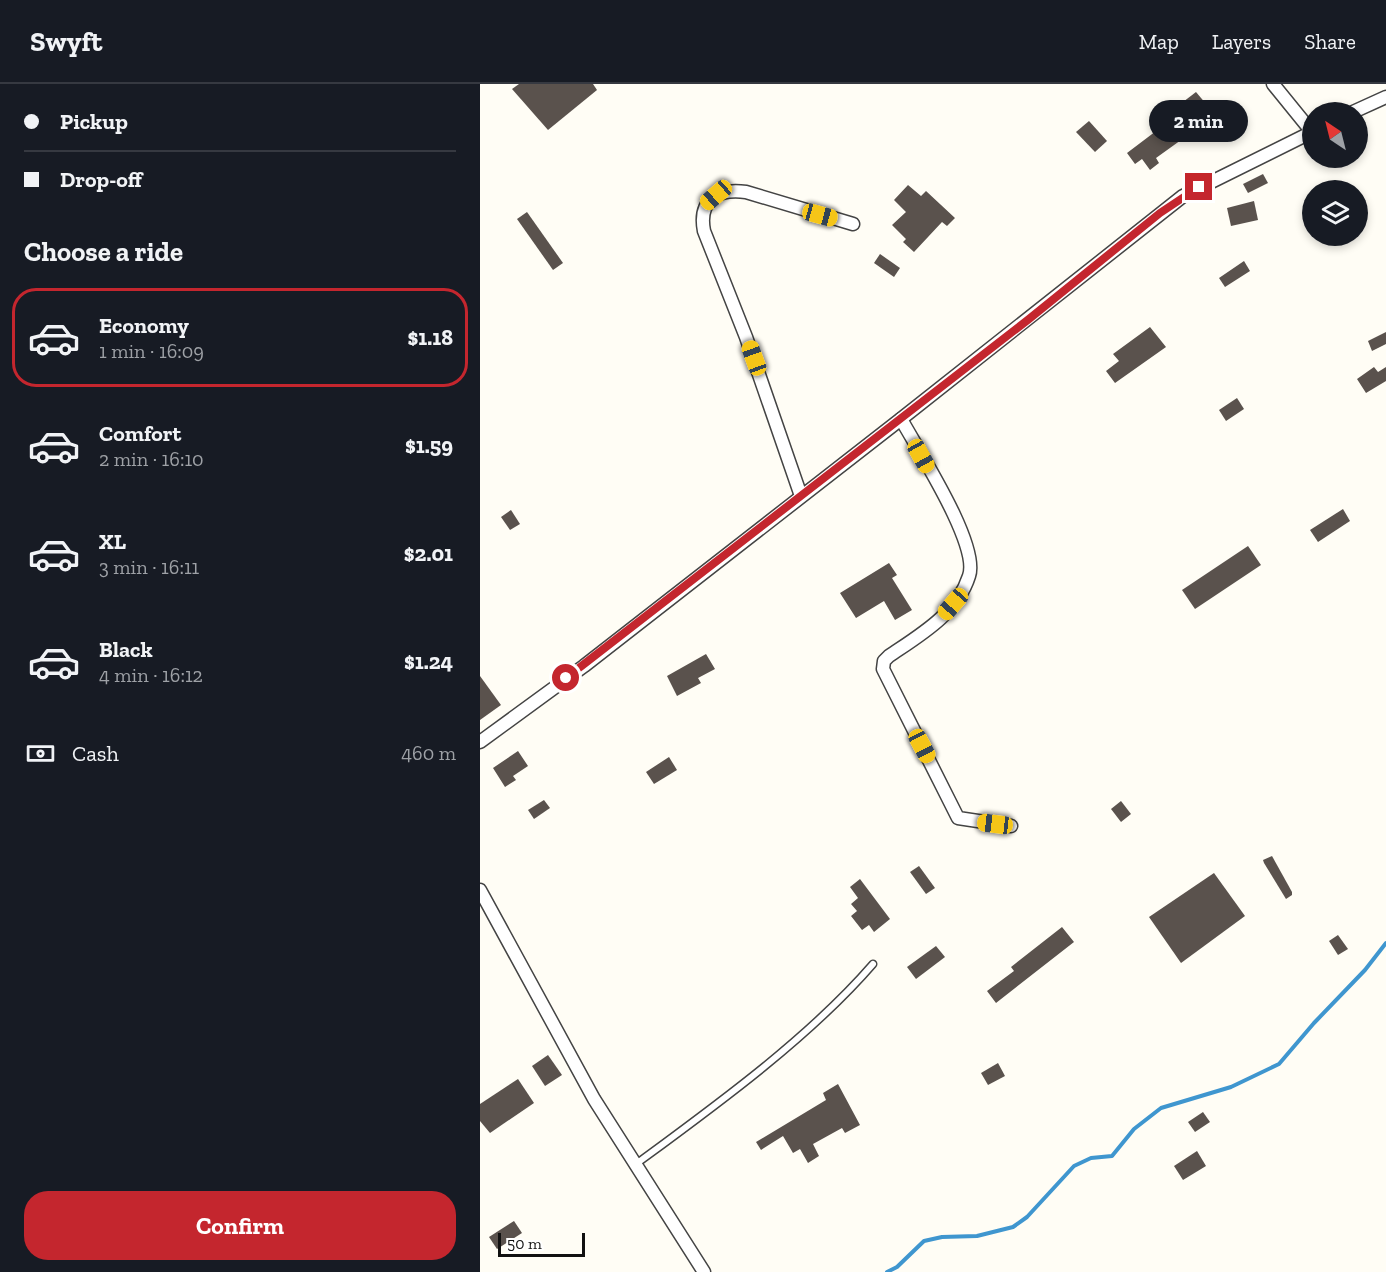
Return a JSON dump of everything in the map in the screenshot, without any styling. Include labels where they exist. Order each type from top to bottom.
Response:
[{"type":"street","points":[[1273,84],[1302,120]]},
{"type":"street","points":[[1368,105],[1386,97]]},
{"type":"street","points":[[480,742],[584,666],[1183,196],[1302,137]]},
{"type":"street","points":[[801,496],[769,400],[704,231],[701,217],[705,205],[716,195],[732,190],[746,192],[853,224]]},
{"type":"street","points":[[901,419],[963,536],[970,559],[970,574],[964,588],[940,619],[884,661],[883,669],[958,818],[1011,826]]},
{"type":"street","points":[[480,890],[594,1099],[704,1272]]},
{"type":"lane","points":[[636,1164],[807,1029],[842,998],[873,964]]},
{"type":"building","points":[[519,84],[593,84],[597,90],[548,130],[512,89]]},
{"type":"building","points":[[1196,92],[1217,117],[1205,127],[1183,102]]},
{"type":"building","points":[[1089,121],[1107,141],[1095,152],[1076,132]]},
{"type":"building","points":[[1178,122],[1188,135],[1156,158],[1159,163],[1150,170],[1142,159],[1135,164],[1127,153],[1164,125],[1167,130]]},
{"type":"building","points":[[1263,174],[1268,183],[1248,193],[1243,184]]},
{"type":"building","points":[[908,185],[921,196],[926,191],[955,218],[947,226],[942,222],[914,252],[903,242],[906,239],[892,225],[906,212],[894,200]]},
{"type":"building","points":[[1254,201],[1258,220],[1231,226],[1227,208]]},
{"type":"building","points":[[527,212],[563,263],[553,270],[517,219]]},
{"type":"building","points":[[880,254],[900,268],[894,277],[874,263]]},
{"type":"building","points":[[1244,261],[1250,271],[1225,287],[1219,278]]},
{"type":"building","points":[[1150,327],[1166,347],[1115,383],[1106,371],[1119,361],[1113,354]]},
{"type":"building","points":[[1386,332],[1386,344],[1372,351],[1368,341]]},
{"type":"building","points":[[1374,367],[1378,372],[1386,367],[1386,381],[1366,393],[1357,379]]},
{"type":"building","points":[[1237,398],[1244,409],[1226,421],[1219,410]]},
{"type":"building","points":[[1343,509],[1350,521],[1318,542],[1310,530]]},
{"type":"building","points":[[511,510],[520,524],[510,530],[501,517]]},
{"type":"building","points":[[1248,546],[1261,565],[1195,609],[1182,590]]},
{"type":"building","points":[[889,563],[897,575],[892,578],[912,610],[895,620],[884,601],[856,618],[840,593]]},
{"type":"building","points":[[706,654],[715,669],[698,678],[701,683],[677,696],[667,676]]},
{"type":"building","points":[[480,676],[501,705],[480,720]]},
{"type":"building","points":[[518,751],[528,766],[513,776],[516,780],[505,787],[493,768]]},
{"type":"building","points":[[669,757],[677,770],[654,784],[646,772]]},
{"type":"building","points":[[544,800],[550,808],[534,819],[528,810]]},
{"type":"building","points":[[1121,801],[1131,814],[1121,822],[1111,809]]},
{"type":"building","points":[[1272,856],[1292,892],[1292,895],[1286,899],[1263,860]]},
{"type":"building","points":[[919,866],[935,888],[926,894],[910,872]]},
{"type":"building","points":[[1214,873],[1245,916],[1181,963],[1149,917]]},
{"type":"building","points":[[860,879],[890,919],[874,932],[869,925],[862,930],[851,916],[857,911],[851,904],[858,898],[850,887]]},
{"type":"building","points":[[1062,927],[1074,942],[996,1003],[987,991],[1014,971],[1011,967]]},
{"type":"building","points":[[1338,935],[1348,949],[1338,955],[1329,941]]},
{"type":"building","points":[[936,946],[945,957],[916,979],[907,967]]},
{"type":"building","points":[[548,1055],[562,1075],[545,1086],[532,1066]]},
{"type":"building","points":[[998,1063],[1005,1076],[988,1085],[981,1073]]},
{"type":"building","points":[[518,1079],[534,1103],[490,1133],[480,1121],[480,1104]]},
{"type":"building","points":[[838,1084],[860,1125],[845,1133],[842,1128],[813,1144],[819,1156],[808,1163],[800,1149],[793,1153],[783,1136],[761,1150],[756,1142],[826,1100],[823,1093]]},
{"type":"building","points":[[1203,1112],[1210,1122],[1195,1132],[1188,1122]]},
{"type":"building","points":[[1197,1151],[1206,1166],[1183,1180],[1174,1166]]},
{"type":"building","points":[[514,1221],[522,1233],[497,1249],[489,1237]]},
{"type":"waterway","points":[[887,1272],[897,1267],[924,1241],[942,1237],[977,1236],[1013,1227],[1027,1217],[1074,1166],[1091,1158],[1112,1156],[1134,1129],[1161,1108],[1231,1087],[1279,1064],[1314,1023],[1365,970],[1386,943]]},
{"type":"route","points":[[566,678],[1029,319],[1160,213],[1199,187]]}]
